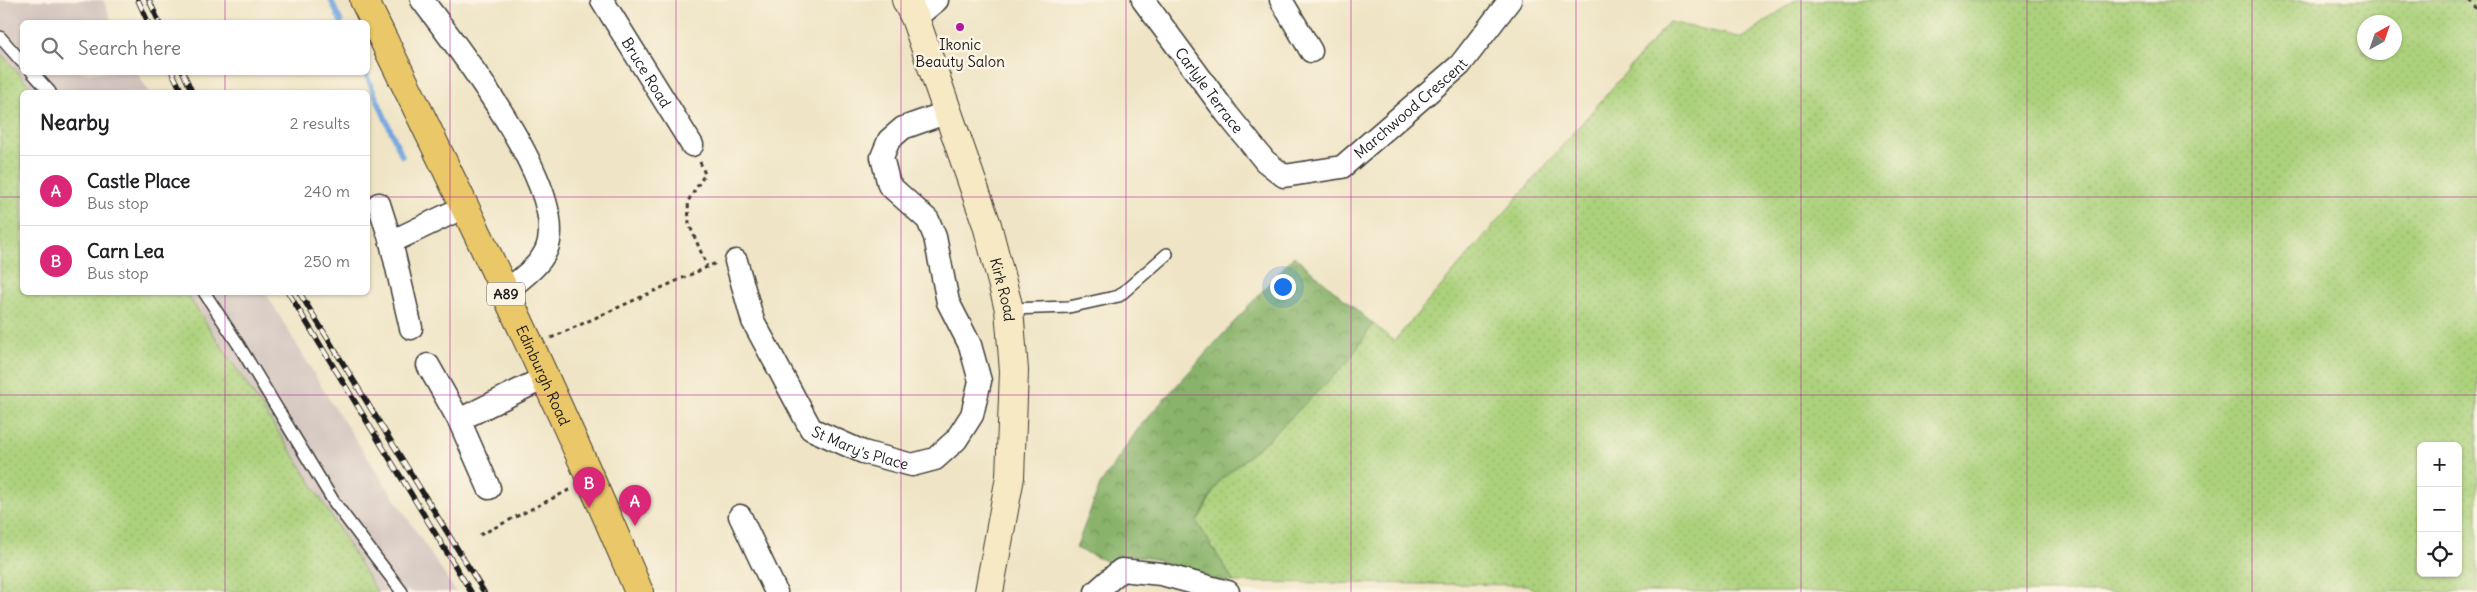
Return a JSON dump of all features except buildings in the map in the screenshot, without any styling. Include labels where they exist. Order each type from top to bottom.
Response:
[{"type":"main road","name":"Edinburgh Road","points":[[364,0],[466,206],[592,479],[639,592]]},
{"type":"main road","name":"Kirk Road","points":[[910,9],[987,225],[1009,308],[1014,371],[1010,477],[989,592]]},
{"type":"street","points":[[422,0],[470,63],[507,122],[537,178],[549,211],[549,242],[537,265],[505,292]]},
{"type":"street","name":"Bruce Road","points":[[602,0],[692,145]]},
{"type":"street","points":[[910,9],[937,0]]},
{"type":"street","name":"Carlyle Terrace","points":[[1143,0],[1227,114],[1265,161],[1284,176]]},
{"type":"street","points":[[1281,0],[1311,51]]},
{"type":"street","name":"Marchwood Crescent","points":[[1284,176],[1342,167],[1460,65],[1510,0]]},
{"type":"street","name":"St Mary's Place","points":[[736,261],[753,321],[811,428],[863,452],[912,465],[936,459],[956,440],[972,416],[980,382],[970,345],[948,302],[935,237],[928,220],[889,185],[882,157],[889,140],[903,128],[948,112]]},
{"type":"street","points":[[379,204],[391,242],[411,328]]},
{"type":"street","points":[[391,242],[466,206]]},
{"type":"street","points":[[428,365],[459,420],[489,488]]},
{"type":"street","points":[[459,420],[544,378]]},
{"type":"street","points":[[740,516],[776,592]]},
{"type":"street","points":[[1096,592],[1121,570],[1161,574],[1228,592]]},
{"type":"lane","points":[[0,37],[20,60]]},
{"type":"lane","points":[[35,75],[48,90]]},
{"type":"lane","points":[[1009,308],[1069,307],[1119,296],[1167,254]]},
{"type":"lane","points":[[206,295],[334,502],[402,592]]},
{"type":"path","points":[[2469,0],[2477,9]]},
{"type":"path","points":[[530,348],[705,267],[689,224],[688,201],[705,174],[692,145]]},
{"type":"path","points":[[480,535],[592,479]]},
{"type":"shaded area","points":[[0,0],[103,0],[111,20],[20,20],[20,75],[138,75],[148,90],[33,90],[0,53]]},
{"type":"shaded area","points":[[187,295],[267,295],[329,399],[456,592],[377,592],[302,468]]},
{"type":"green space","points":[[1795,0],[2477,0],[2477,592],[1538,592],[1527,585],[1234,582],[1197,522],[1219,481],[1271,437],[1347,362],[1373,324],[1394,341],[1669,22],[1743,38]]},
{"type":"green space","points":[[0,53],[33,90],[20,90],[20,295],[187,295],[302,468],[377,592],[0,592]]},
{"type":"green space","points":[[1294,256],[1373,324],[1348,362],[1271,437],[1219,481],[1197,522],[1234,582],[1203,581],[1158,560],[1130,555],[1110,563],[1076,548],[1100,485],[1140,426]]},
{"type":"waterway","points":[[331,0],[340,20]]},
{"type":"waterway","points":[[366,75],[402,156]]},
{"type":"railway","points":[[138,0],[147,20]]},
{"type":"railway","points":[[149,0],[158,20]]},
{"type":"railway","points":[[174,75],[181,90]]},
{"type":"railway","points":[[184,75],[191,90]]},
{"type":"railway","points":[[290,295],[471,592]]},
{"type":"railway","points":[[301,295],[484,592]]},
{"type":"place","name":"Ikonic Beauty Salon","points":[[960,27]]},
{"type":"place","name":"Carn Lea","points":[[589,508]]},
{"type":"place","name":"Castle Place","points":[[635,526]]}]
